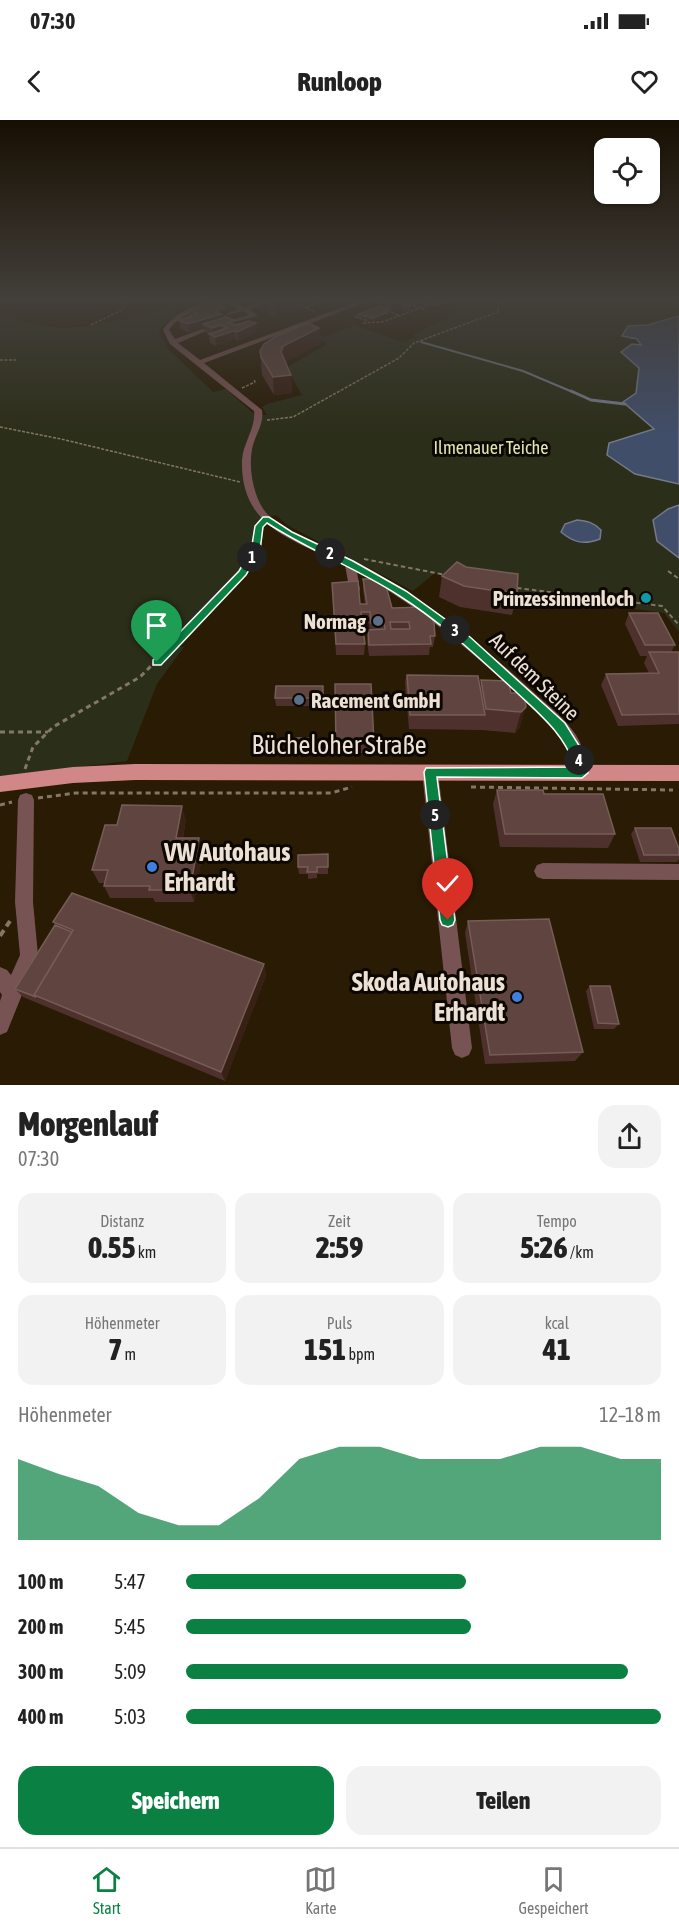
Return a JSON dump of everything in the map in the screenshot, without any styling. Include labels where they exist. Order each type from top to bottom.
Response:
[{"type":"main road","name":"Bücheloher Straße","points":[[0,784],[73,775],[135,772],[582,773],[676,781]]},
{"type":"street","points":[[177,345],[258,410],[258,424],[248,451],[249,483],[258,509],[266,519]]},
{"type":"street","points":[[200,362],[246,345]]},
{"type":"street","name":"Auf dem Steine","points":[[266,519],[289,534],[353,560],[430,611],[460,634],[570,738],[582,773]]},
{"type":"street","points":[[353,560],[354,590]]},
{"type":"street","points":[[430,772],[462,1048]]},
{"type":"street","points":[[0,1025],[29,955],[24,902],[26,800]]},
{"type":"street","points":[[543,872],[679,872]]},
{"type":"street","points":[[0,978],[13,993]]},
{"type":"path","points":[[265,420],[293,417],[399,358],[412,345]]},
{"type":"path","points":[[0,360],[16,360]]},
{"type":"path","points":[[239,389],[255,382],[254,379]]},
{"type":"path","points":[[0,427],[249,483]]},
{"type":"path","points":[[23,773],[33,747],[48,732],[70,716],[140,677],[157,662],[242,573],[256,551],[259,526],[266,519]]},
{"type":"path","points":[[353,560],[408,566],[452,577]]},
{"type":"path","points":[[668,572],[679,579]]},
{"type":"path","points":[[516,588],[662,606],[679,625]]},
{"type":"path","points":[[0,732],[48,732]]},
{"type":"path","points":[[460,785],[482,789],[676,781]]},
{"type":"path","points":[[0,805],[75,793],[326,794]]},
{"type":"green space","name":"Ilmenauer Teiche","points":[[0,345],[166,345],[213,392],[226,389],[254,414],[267,415],[262,407],[267,404],[302,395],[290,374],[289,366],[326,345],[679,345],[679,632],[664,613],[511,592],[435,573],[413,591],[287,525],[276,515],[258,521],[253,553],[238,574],[169,646],[184,647],[157,684],[127,761],[0,777]]},
{"type":"water","points":[[631,345],[679,345],[679,484],[635,474],[607,455],[609,443],[654,429],[623,402],[636,393],[639,368],[621,352]]},
{"type":"water","name":"Prinzessinnenloch","points":[[679,505],[679,558],[657,541],[653,520],[668,509]]},
{"type":"water","points":[[577,520],[590,522],[598,527],[601,530],[600,539],[579,542],[561,532],[565,524]]},
{"type":"building","points":[[263,345],[285,345],[281,352],[291,375],[273,377],[260,351]]},
{"type":"building","points":[[457,562],[466,567],[518,574],[517,594],[464,586],[442,576]]},
{"type":"building","points":[[363,579],[380,579],[385,582],[392,608],[423,607],[425,614],[430,614],[434,623],[435,636],[430,636],[431,644],[369,645],[368,630],[385,629],[384,623],[371,623],[370,612],[361,612],[365,644],[336,644],[332,583],[358,581],[360,604],[367,604]],"holes":[[[390,622],[409,622],[410,629],[391,629]]]},
{"type":"building","points":[[629,613],[658,613],[675,645],[645,645]]},
{"type":"building","points":[[649,652],[679,652],[679,714],[622,715],[606,674],[659,673]]},
{"type":"building","points":[[407,675],[478,676],[485,715],[410,715]]},
{"type":"building","points":[[481,680],[508,681],[511,693],[517,693],[525,699],[526,707],[521,712],[486,709]]},
{"type":"building","points":[[335,684],[371,684],[374,742],[336,743]]},
{"type":"building","points":[[276,686],[323,686],[323,698],[275,698]]},
{"type":"building","points":[[288,738],[309,738],[309,753],[287,753]]},
{"type":"building","points":[[497,790],[543,790],[544,794],[603,794],[615,834],[505,834]]},
{"type":"building","name":"VW Autohaus Erhardt","points":[[122,805],[182,806],[176,838],[199,838],[190,890],[149,890],[150,886],[104,886],[108,870],[92,870],[105,825],[117,825]]},
{"type":"building","points":[[635,828],[671,828],[679,855],[644,855]]},
{"type":"building","points":[[328,854],[328,867],[317,867],[317,872],[307,872],[308,867],[298,867],[298,855]]},
{"type":"building","points":[[72,893],[264,964],[221,1072],[34,995],[73,930],[53,922]]},
{"type":"building","name":"Skoda Autohaus Erhardt","points":[[549,919],[583,1052],[490,1055],[468,921]]},
{"type":"building","points":[[55,925],[72,932],[34,995],[36,997],[15,989]]},
{"type":"building","points":[[590,986],[610,986],[619,1024],[598,1023]]},
{"type":"waterway","points":[[432,345],[523,371],[575,393]]},
{"type":"waterway","points":[[571,391],[591,400],[625,404]]},
{"type":"place","name":"Prinzessinnenloch","points":[[646,598]]},
{"type":"place","name":"Normag","points":[[378,621]]},
{"type":"place","name":"Racement GmbH","points":[[299,700]]},
{"type":"place","name":"VW Autohaus Erhardt","points":[[152,867]]},
{"type":"place","name":"Skoda Autohaus Erhardt","points":[[517,997]]},
{"type":"route","points":[[157,662],[242,573],[256,551],[259,526],[266,519],[289,534],[350,563],[403,593],[466,639],[570,738],[582,773],[430,772],[448,920]]}]
